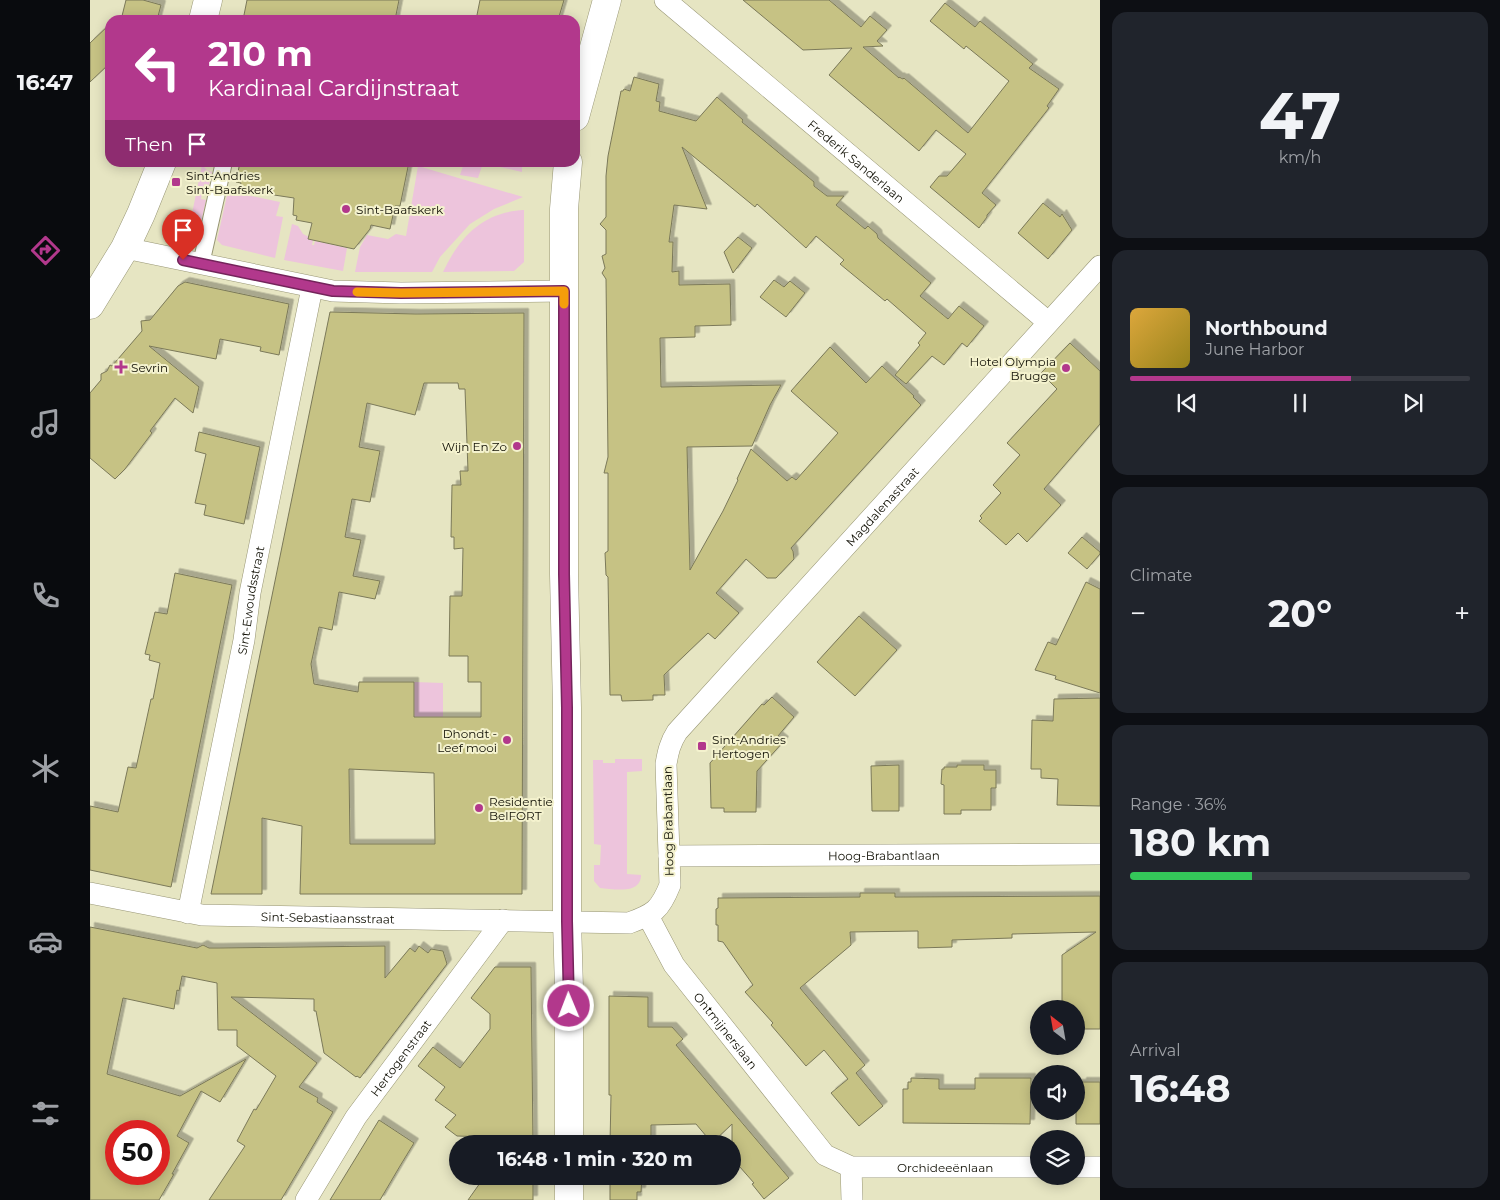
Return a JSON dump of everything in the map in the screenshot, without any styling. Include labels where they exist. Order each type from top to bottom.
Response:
[{"type":"main road","points":[[204,15],[208,0]]},
{"type":"main road","points":[[580,99],[607,0]]},
{"type":"main road","points":[[90,305],[125,248],[160,167]]},
{"type":"main road","points":[[568,167],[564,209],[564,574],[567,716],[569,1135]]},
{"type":"main road","points":[[569,1185],[569,1200]]},
{"type":"street","name":"Frederik Sanderlaan","points":[[665,0],[1048,322]]},
{"type":"street","points":[[201,264],[223,167]]},
{"type":"street","points":[[125,248],[333,291],[401,293],[564,291]]},
{"type":"street","name":"Magdalenastraat","points":[[668,749],[677,732],[1100,266]]},
{"type":"street","name":"Sint-Ewoudsstraat","points":[[188,913],[244,640],[250,593],[312,288]]},
{"type":"street","name":"Hoog Brabantlaan","points":[[648,916],[662,903],[670,885],[666,764],[668,749]]},
{"type":"street","name":"Hoog-Brabantlaan","points":[[669,856],[1100,854]]},
{"type":"street","name":"Sint-Sebastiaansstraat","points":[[90,892],[202,915],[567,921]]},
{"type":"street","points":[[567,921],[629,923],[648,916]]},
{"type":"street","name":"Ontmijnerslaan","points":[[648,916],[674,965],[825,1155],[851,1167]]},
{"type":"street","name":"Hertogenstraat","points":[[306,1200],[356,1117],[503,920]]},
{"type":"street","points":[[851,1167],[852,1200]]},
{"type":"street","name":"Orchideeënlaan","points":[[851,1167],[1030,1167]]},
{"type":"street","points":[[1085,1167],[1100,1167]]},
{"type":"shaded area","points":[[202,167],[204,167],[212,172],[209,185],[204,184],[201,199],[206,200],[197,241],[187,238]]},
{"type":"shaded area","points":[[418,167],[523,197],[494,209],[470,224],[440,257],[432,272],[355,272],[360,247],[367,235],[388,239],[396,234],[406,236]]},
{"type":"shaded area","points":[[463,167],[482,167],[478,178],[460,175]]},
{"type":"shaded area","points":[[500,167],[522,167],[522,172]]},
{"type":"shaded area","points":[[228,191],[280,202],[276,216],[283,217],[275,258],[222,245],[217,240]]},
{"type":"shaded area","points":[[524,210],[524,262],[514,271],[443,272],[457,247],[474,228],[496,215]]},
{"type":"shaded area","points":[[292,224],[298,226],[303,234],[313,240],[312,245],[314,245],[315,241],[347,248],[343,271],[284,260]]},
{"type":"shaded area","points":[[414,682],[443,683],[443,717],[414,717]]},
{"type":"shaded area","points":[[615,759],[642,759],[642,771],[627,772],[627,874],[641,875],[640,881],[636,886],[619,890],[600,888],[594,881],[594,865],[600,865],[601,845],[594,844],[593,760],[603,760],[603,763],[615,763]]},
{"type":"building","points":[[126,0],[143,0],[161,5],[158,15],[122,15]]},
{"type":"building","points":[[247,0],[399,0],[396,15],[244,15]]},
{"type":"building","points":[[480,0],[564,0],[560,15],[477,15]]},
{"type":"building","points":[[743,0],[829,0],[861,27],[870,16],[887,30],[877,41],[883,46],[863,47],[899,78],[904,78],[968,133],[1009,81],[966,46],[964,49],[930,21],[945,3],[975,27],[980,21],[1033,64],[1029,68],[1059,89],[1047,106],[1049,108],[982,193],[996,205],[979,228],[930,187],[939,176],[947,176],[966,154],[936,130],[919,151],[829,75],[852,48],[803,50]]},
{"type":"building","points":[[105,29],[105,68],[90,82],[90,43]]},
{"type":"building","points":[[634,77],[659,84],[656,101],[660,102],[659,111],[696,121],[717,97],[743,120],[742,122],[814,182],[814,186],[827,196],[844,196],[836,205],[865,229],[868,226],[877,234],[878,238],[931,283],[920,296],[948,319],[959,306],[984,326],[967,347],[962,343],[944,365],[932,356],[906,384],[895,375],[920,345],[918,343],[926,333],[887,299],[885,301],[840,264],[844,260],[816,236],[806,248],[757,204],[755,207],[682,147],[707,209],[674,205],[669,242],[673,242],[672,272],[679,271],[679,285],[730,284],[731,325],[695,326],[695,337],[660,338],[661,387],[781,385],[752,446],[687,447],[690,570],[723,511],[751,449],[787,481],[792,477],[796,480],[838,433],[791,391],[830,347],[866,383],[882,366],[921,405],[791,548],[794,559],[776,578],[767,578],[746,559],[716,593],[739,613],[715,639],[708,633],[664,675],[665,695],[653,695],[653,700],[622,701],[621,695],[610,695],[608,577],[606,575],[605,553],[608,551],[608,473],[604,473],[608,457],[606,279],[602,273],[605,268],[602,256],[606,254],[606,230],[600,224],[606,217],[608,156],[621,91],[624,89],[630,91]]},
{"type":"building","name":"Sint-Baafskerk","points":[[239,167],[408,167],[400,206],[395,206],[390,229],[371,225],[354,249],[308,239],[312,223],[296,220],[297,216],[293,215],[294,198],[240,186],[241,183],[236,182]]},
{"type":"building","points":[[1043,203],[1060,217],[1062,214],[1072,230],[1048,259],[1018,233]]},
{"type":"building","points":[[738,237],[752,248],[733,273],[724,252]]},
{"type":"building","points":[[774,280],[784,287],[790,281],[805,293],[786,317],[760,297]]},
{"type":"building","points":[[185,282],[289,304],[279,355],[260,351],[261,347],[220,339],[216,359],[149,346],[199,387],[193,413],[175,398],[150,431],[152,433],[125,469],[115,479],[90,458],[90,393],[101,380],[101,374],[107,371],[110,365],[112,366],[142,331],[141,321],[150,320],[178,286]]},
{"type":"building","points":[[330,312],[416,314],[524,313],[522,894],[300,894],[302,826],[262,818],[262,894],[211,894]],"holes":[[[424,383],[458,383],[459,389],[465,389],[468,471],[460,471],[461,485],[452,485],[451,537],[454,537],[454,549],[463,548],[462,596],[450,596],[449,656],[468,656],[468,682],[481,682],[481,717],[414,717],[414,682],[359,682],[358,692],[314,684],[311,664],[319,627],[332,630],[339,592],[375,599],[380,581],[353,576],[361,540],[345,537],[352,499],[370,502],[380,451],[359,447],[367,403],[415,415]],[[349,769],[434,773],[435,844],[350,844]]]},
{"type":"building","points":[[1070,343],[1100,371],[1100,424],[1044,489],[1061,505],[1027,542],[1018,533],[1006,545],[979,521],[982,518],[980,516],[1001,493],[993,485],[1020,455],[1007,443],[1057,389],[1041,373]]},
{"type":"building","points":[[199,432],[260,447],[244,524],[204,515],[206,505],[195,503],[206,454],[195,451]]},
{"type":"building","points":[[1082,537],[1100,552],[1087,569],[1068,553]]},
{"type":"building","points":[[175,573],[232,585],[171,887],[90,870],[90,806],[118,812],[128,767],[136,768],[160,663],[149,660],[150,655],[145,654],[155,612],[167,614]]},
{"type":"building","points":[[1086,582],[1100,589],[1100,693],[1055,679],[1056,676],[1035,670],[1048,642],[1056,645]]},
{"type":"building","points":[[859,616],[897,650],[855,696],[817,662]]},
{"type":"building","points":[[772,697],[794,717],[778,736],[784,741],[757,771],[756,812],[724,812],[724,808],[711,808],[710,763],[762,704],[764,705]]},
{"type":"building","points":[[1100,698],[1100,806],[1057,805],[1058,779],[1041,778],[1041,769],[1031,769],[1032,720],[1053,721],[1054,699]]},
{"type":"building","points":[[899,765],[899,811],[872,811],[871,766]]},
{"type":"building","points":[[957,765],[984,765],[984,770],[996,770],[996,788],[991,788],[991,810],[961,810],[961,814],[944,814],[944,785],[941,784],[942,769],[944,767],[957,767]]},
{"type":"building","points":[[860,893],[895,893],[895,897],[1100,896],[1100,1029],[1085,1029],[1085,1000],[1062,1000],[1062,955],[1096,932],[1012,934],[1012,938],[952,940],[952,947],[918,948],[918,931],[850,932],[851,945],[800,988],[865,1065],[856,1073],[883,1106],[859,1126],[831,1093],[848,1079],[824,1050],[806,1066],[771,1025],[773,1023],[745,992],[753,985],[723,942],[718,941],[716,909],[718,908],[718,898],[860,897]]},
{"type":"building","points":[[90,927],[197,948],[203,945],[209,948],[385,946],[385,978],[410,948],[415,952],[419,946],[428,953],[431,949],[443,951],[447,964],[360,1078],[324,1053],[316,1011],[314,1011],[314,999],[231,997],[317,1063],[299,1087],[318,1098],[317,1102],[333,1112],[281,1200],[209,1200],[245,1146],[237,1141],[254,1109],[256,1110],[276,1076],[237,1046],[237,1030],[218,1030],[217,983],[182,976],[179,991],[177,990],[174,1009],[123,998],[107,1074],[180,1096],[246,1059],[220,1102],[201,1091],[177,1136],[189,1143],[170,1181],[170,1120],[105,1120],[105,1185],[168,1185],[159,1200],[90,1200]]},
{"type":"building","points":[[495,967],[531,967],[533,1135],[456,1135],[445,1127],[456,1115],[435,1100],[445,1087],[418,1066],[433,1047],[460,1068],[490,1029],[490,1014],[471,998]]},
{"type":"building","points":[[609,996],[648,997],[648,1027],[672,1027],[683,1039],[676,1045],[789,1178],[764,1199],[752,1184],[754,1183],[741,1168],[741,1135],[732,1135],[732,1124],[720,1135],[705,1135],[696,1124],[651,1125],[651,1135],[610,1135],[611,1095],[609,1095]]},
{"type":"building","points":[[911,1078],[939,1079],[939,1089],[975,1089],[975,1078],[1030,1078],[1030,1124],[903,1123],[903,1089],[908,1089],[908,1082],[911,1082]]},
{"type":"building","points":[[1085,1082],[1100,1082],[1100,1124],[1076,1124],[1076,1120],[1085,1120]]},
{"type":"building","points":[[379,1120],[414,1143],[380,1200],[330,1200]]},
{"type":"building","points":[[479,1185],[533,1185],[533,1200],[468,1200]]},
{"type":"building","points":[[610,1185],[641,1185],[641,1192],[637,1192],[637,1200],[610,1200]]},
{"type":"slow traffic","points":[[357,292],[564,291],[564,304]]},
{"type":"place","name":"Sint-Andries Sint-Baafskerk","points":[[176,182]]},
{"type":"place","name":"Sint-Baafskerk","points":[[346,209]]},
{"type":"place","name":"Sevrin","points":[[121,367]]},
{"type":"place","name":"Hotel Olympia Brugge","points":[[1066,368]]},
{"type":"place","name":"Wijn En Zo","points":[[517,446]]},
{"type":"place","name":"Dhondt - Leef mooi","points":[[507,740]]},
{"type":"place","name":"Sint-Andries Hertogen","points":[[702,746]]},
{"type":"place","name":"Residentie BelFORT","points":[[479,808]]},
{"type":"route","points":[[183,260],[333,291],[401,293],[564,291],[564,574],[569,1006]]}]
